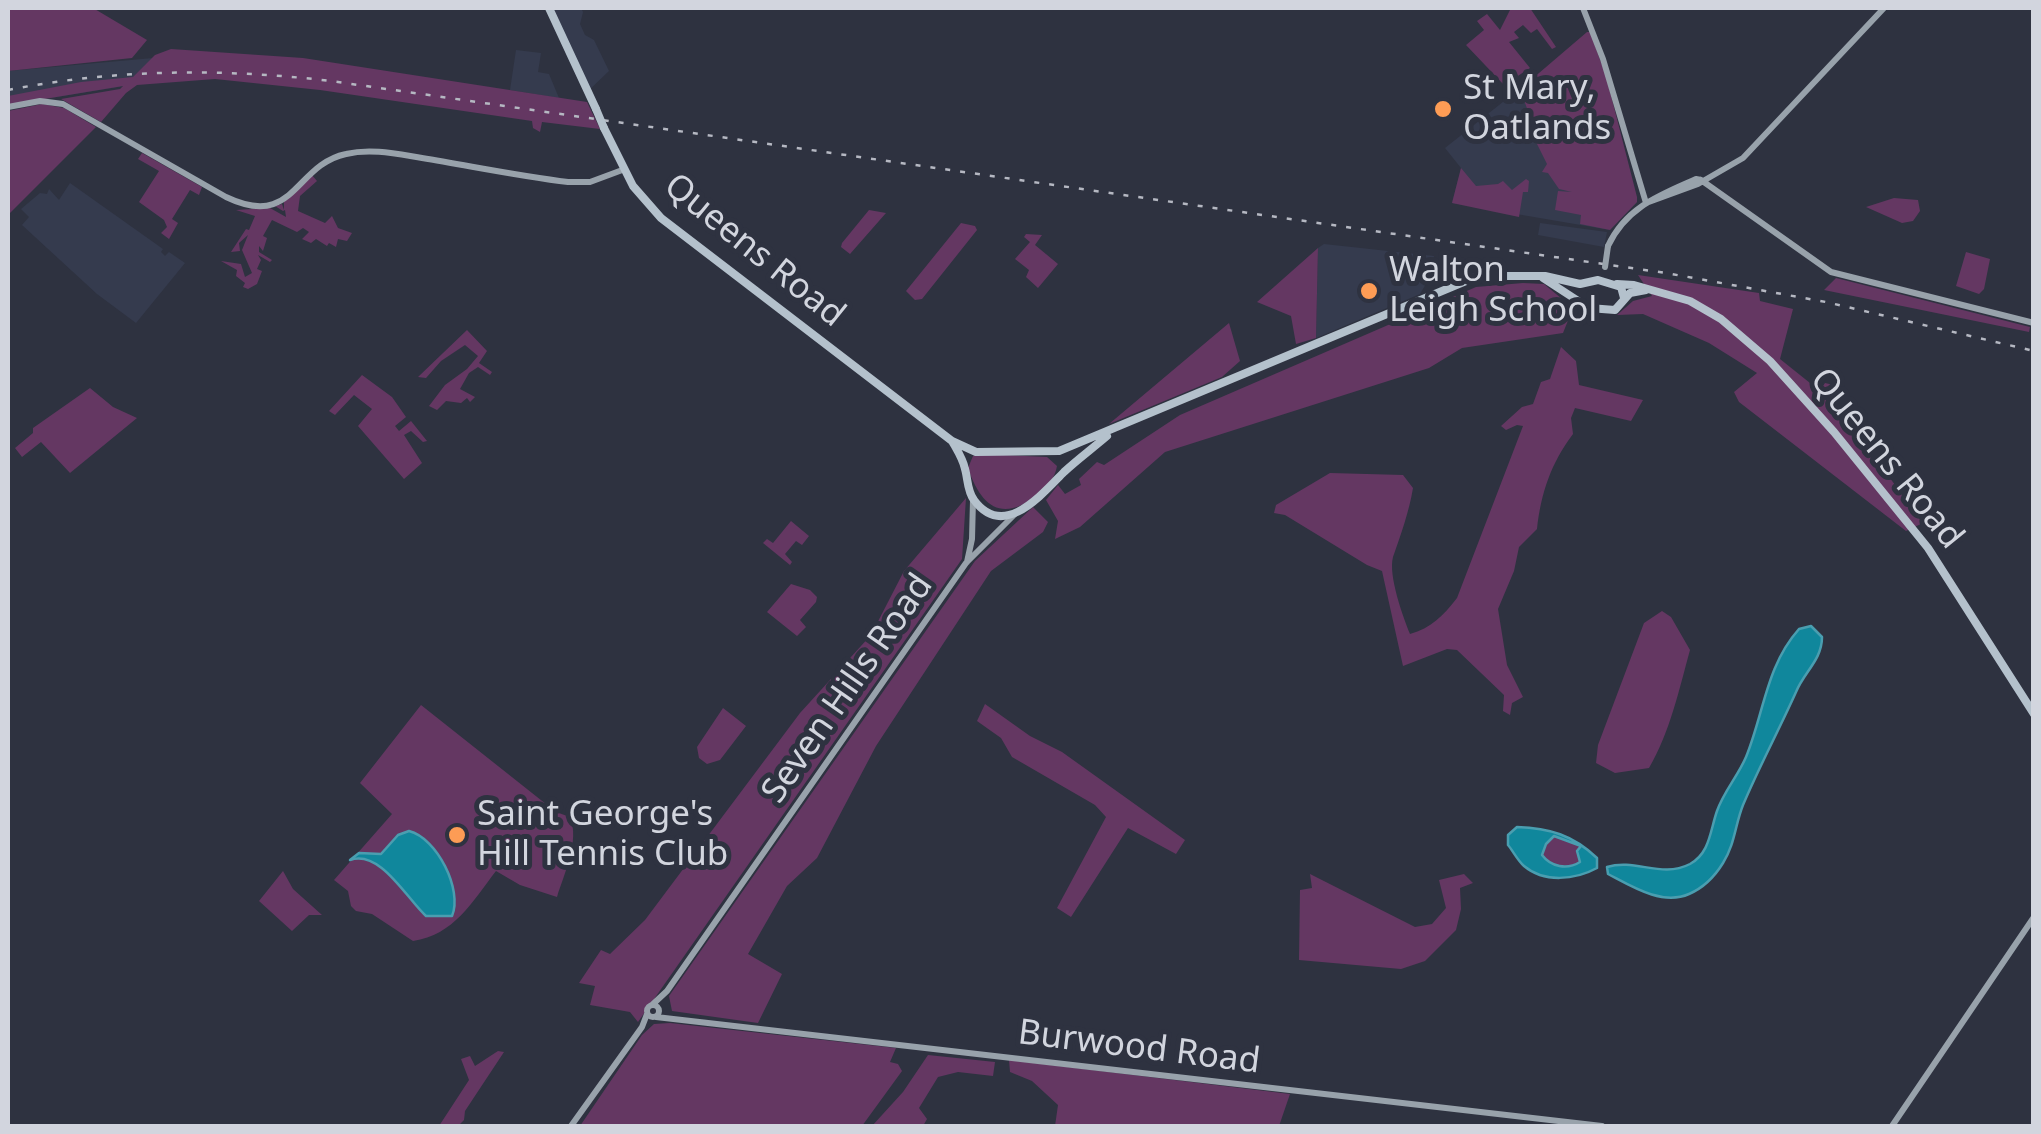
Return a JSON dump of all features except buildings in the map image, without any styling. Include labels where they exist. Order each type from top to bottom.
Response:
[{"type":"main road","name":"Queens Road","points":[[549,8],[624,169],[649,206],[692,245],[952,441]]},
{"type":"main road","points":[[1582,8],[1603,60],[1646,203]]},
{"type":"main road","points":[[1701,180],[1743,158],[1884,8]]},
{"type":"main road","points":[[8,107],[40,101],[63,104],[226,197],[252,206],[268,206],[290,197],[320,164],[353,152],[395,154],[580,183],[624,169]]},
{"type":"main road","points":[[1624,298],[1605,268],[1608,246],[1628,217],[1646,203],[1696,179],[1832,272],[2034,323]]},
{"type":"main road","points":[[952,441],[965,466],[972,497],[987,510],[1015,514],[1037,502],[1092,443],[1116,428],[1461,282],[1488,274],[1538,276],[1580,284],[1592,280],[1605,268]]},
{"type":"main road","points":[[1538,276],[1600,311],[1617,308],[1633,292],[1650,290]]},
{"type":"main road","name":"Queens Road","points":[[1592,280],[1678,296],[1715,314],[1778,370],[1928,548],[2034,714]]},
{"type":"main road","points":[[1576,299],[1580,284]]},
{"type":"main road","points":[[952,441],[976,452],[1046,453],[1092,443]]},
{"type":"main road","points":[[965,466],[976,452]]},
{"type":"main road","points":[[1046,453],[1060,463],[1058,479]]},
{"type":"main road","name":"Seven Hills Road","points":[[966,563],[972,540],[972,497]]},
{"type":"main road","name":"Seven Hills Road","points":[[655,1012],[966,563],[1015,514]]},
{"type":"main road","points":[[1892,1126],[2034,917]]},
{"type":"main road","points":[[571,1126],[655,1012]]},
{"type":"main road","name":"Burwood Road","points":[[655,1012],[670,1018],[1602,1126]]},
{"type":"shaded area","points":[[9,8],[93,8],[147,40],[132,58],[8,71]]},
{"type":"shaded area","points":[[550,8],[581,8],[580,24],[585,35],[594,40],[609,71],[587,92]]},
{"type":"shaded area","points":[[1511,8],[1530,8],[1556,47],[1552,49],[1537,29],[1531,33],[1523,25],[1514,32],[1519,38],[1509,42],[1530,68],[1504,85],[1466,45],[1484,30],[1477,21],[1487,14],[1500,30]]},
{"type":"shaded area","points":[[1587,32],[1606,76],[1637,197],[1637,202],[1610,230],[1580,224],[1581,215],[1555,210],[1558,191],[1572,192],[1559,189],[1548,173],[1542,172],[1547,164],[1534,138],[1538,133],[1518,91]]},
{"type":"shaded area","points":[[171,49],[303,58],[587,102],[600,129],[542,122],[540,132],[533,128],[532,121],[215,79],[137,85],[101,122],[61,99],[123,86],[8,105],[8,96],[133,77],[155,55]]},
{"type":"shaded area","points":[[516,50],[541,53],[538,72],[549,74],[559,98],[510,90]]},
{"type":"shaded area","points":[[153,58],[124,86],[8,105],[8,71]]},
{"type":"shaded area","points":[[1557,59],[1637,197],[1637,202],[1610,230],[1452,203],[1461,168],[1445,148]]},
{"type":"shaded area","points":[[42,104],[64,108],[96,127],[8,215],[8,111]]},
{"type":"shaded area","points":[[142,153],[202,187],[199,195],[190,190],[172,219],[178,223],[169,239],[161,233],[167,227],[164,220],[139,202],[159,171],[138,159]]},
{"type":"shaded area","points":[[1461,168],[1476,186],[1503,181],[1512,190],[1526,179],[1529,181],[1519,217],[1452,203]]},
{"type":"shaded area","points":[[311,174],[317,181],[300,196],[298,211],[325,223],[332,216],[338,228],[352,233],[347,241],[338,239],[336,247],[329,243],[327,246],[316,239],[311,243],[302,239],[309,232],[303,228],[297,232],[272,220],[263,236],[267,238],[263,251],[259,246],[259,252],[272,260],[258,255],[261,260],[257,269],[262,271],[257,284],[248,289],[243,287],[245,283],[236,276],[237,270],[221,261],[241,264],[245,277],[252,273],[242,250],[248,235],[239,243],[240,251],[231,252],[255,216],[236,210],[270,208],[286,217],[285,210],[283,211],[275,206],[282,204],[284,210],[284,200]]},
{"type":"shaded area","points":[[70,183],[163,249],[165,256],[169,252],[185,263],[136,323],[97,294],[22,225],[29,217],[21,209],[49,189],[59,200]]},
{"type":"shaded area","points":[[1894,198],[1918,200],[1920,211],[1913,221],[1902,223],[1866,207]]},
{"type":"shaded area","points":[[869,210],[886,213],[850,254],[841,247],[842,243]]},
{"type":"shaded area","points":[[961,223],[977,230],[922,299],[915,300],[906,291]]},
{"type":"shaded area","points":[[1540,223],[1607,232],[1604,247],[1538,235]]},
{"type":"shaded area","points":[[1042,235],[1035,245],[1058,264],[1038,288],[1026,277],[1029,270],[1015,259],[1030,242],[1024,237]]},
{"type":"shaded area","name":"Walton Leigh School","points":[[1324,244],[1434,256],[1430,277],[1420,294],[1316,338],[1318,248]]},
{"type":"shaded area","points":[[1318,248],[1316,338],[1296,344],[1291,316],[1257,302]]},
{"type":"shaded area","points":[[1966,252],[1990,259],[1984,289],[1979,294],[1956,286]]},
{"type":"shaded area","points":[[1638,275],[1759,293],[1760,301],[1793,309],[1780,359],[1815,387],[1821,389],[1825,383],[1838,386],[1834,402],[1923,523],[1906,531],[1739,402],[1734,392],[1757,373],[1709,343],[1643,314],[1617,315],[1633,301],[1652,296]]},
{"type":"shaded area","points":[[1836,278],[2030,327],[2029,332],[1824,290]]},
{"type":"shaded area","points":[[1544,284],[1573,308],[1563,333],[1462,348],[1429,368],[1165,452],[1080,527],[1055,539],[1058,521],[1046,500],[1058,485],[1065,494],[1081,485],[1079,479],[1097,462],[1104,465],[1180,415],[1476,287]]},
{"type":"shaded area","points":[[1229,323],[1240,361],[1222,377],[1109,424]]},
{"type":"shaded area","points":[[467,330],[487,351],[479,363],[492,372],[490,375],[478,367],[469,373],[460,389],[475,397],[470,402],[467,398],[461,403],[446,401],[437,410],[429,406],[445,385],[478,356],[465,345],[441,361],[426,378],[418,377]]},
{"type":"shaded area","points":[[1561,347],[1576,361],[1579,385],[1643,400],[1631,421],[1575,408],[1571,418],[1573,434],[1548,479],[1537,529],[1519,547],[1498,609],[1507,665],[1523,697],[1512,703],[1510,715],[1503,711],[1504,695],[1457,650],[1447,649],[1403,666],[1382,571],[1285,515],[1274,513],[1276,505],[1330,473],[1403,475],[1413,488],[1393,557],[1393,574],[1410,634],[1424,628],[1442,616],[1457,598],[1523,426],[1506,430],[1501,426],[1522,407],[1533,404],[1541,382],[1550,379]]},
{"type":"shaded area","points":[[362,375],[392,397],[406,417],[395,426],[399,431],[411,421],[427,441],[411,431],[404,435],[422,463],[404,479],[358,426],[372,409],[354,395],[335,415],[329,411]]},
{"type":"shaded area","points":[[90,388],[113,407],[137,418],[70,473],[41,442],[22,457],[15,448],[33,433],[33,428]]},
{"type":"shaded area","points":[[973,456],[1047,457],[1057,466],[1051,481],[1039,493],[1015,508],[1004,509],[987,501],[973,482],[968,468]]},
{"type":"shaded area","points":[[966,498],[962,559],[638,1022],[630,1012],[590,1005],[595,986],[579,983],[601,950],[610,954],[645,920],[800,713],[871,635],[904,571]]},
{"type":"shaded area","points":[[1033,507],[1048,522],[1043,532],[991,571],[876,746],[817,858],[787,886],[748,954],[782,974],[758,1023],[672,1011],[669,996],[975,561]]},
{"type":"shaded area","points":[[791,521],[809,536],[802,545],[796,541],[785,554],[792,562],[790,565],[763,543],[767,539],[773,543]]},
{"type":"shaded area","points":[[791,584],[810,590],[817,597],[800,620],[806,627],[797,636],[767,612]]},
{"type":"shaded area","points":[[1662,611],[1671,617],[1690,650],[1678,695],[1649,768],[1615,773],[1596,763],[1598,745],[1644,623]]},
{"type":"shaded area","points":[[985,704],[1030,736],[1062,752],[1185,840],[1176,854],[1128,828],[1071,917],[1057,908],[1106,817],[1095,805],[1012,757],[1001,738],[977,721]]},
{"type":"shaded area","name":"Saint George's Hill Tennis Club","points":[[421,705],[556,812],[570,817],[573,836],[557,897],[520,885],[496,871],[451,924],[413,941],[372,914],[356,911],[348,891],[334,880],[392,814],[360,783]]},
{"type":"shaded area","points":[[723,708],[746,726],[720,760],[707,764],[699,758],[697,747]]},
{"type":"shaded area","points":[[1554,836],[1581,846],[1580,862],[1560,866],[1542,855]]},
{"type":"shaded area","points":[[283,871],[293,889],[322,915],[309,915],[292,931],[259,901]]},
{"type":"shaded area","points":[[1310,874],[1415,927],[1432,924],[1446,908],[1439,880],[1464,874],[1473,883],[1460,888],[1456,930],[1425,961],[1401,969],[1299,960],[1300,890],[1312,888]]},
{"type":"shaded area","points":[[654,1024],[896,1048],[890,1062],[898,1064],[902,1071],[862,1126],[580,1126],[642,1035]]},
{"type":"shaded area","points":[[498,1051],[504,1052],[465,1111],[464,1120],[458,1126],[439,1126],[469,1080],[461,1059],[470,1056],[475,1066]]},
{"type":"shaded area","points":[[928,1055],[995,1062],[993,1076],[958,1072],[938,1077],[919,1108],[927,1119],[923,1126],[872,1126],[903,1092]]},
{"type":"shaded area","points":[[1009,1060],[1290,1094],[1279,1126],[1055,1126],[1058,1105],[1032,1081],[1010,1072]]},
{"type":"water","points":[[1811,626],[1822,637],[1819,652],[1799,685],[1740,812],[1730,849],[1716,872],[1694,891],[1668,898],[1647,893],[1608,874],[1607,867],[1618,865],[1679,868],[1702,854],[1720,804],[1746,757],[1779,658],[1799,629]]},
{"type":"water","points":[[1517,827],[1560,834],[1579,844],[1597,858],[1597,868],[1570,877],[1541,875],[1524,866],[1508,845],[1508,835]],"holes":[[[1554,836],[1581,846],[1577,851],[1580,862],[1570,866],[1555,865],[1542,855]]]},
{"type":"water","points":[[409,831],[429,844],[445,866],[454,893],[452,916],[426,916],[382,868],[361,859],[350,860],[359,853],[381,854],[398,835]]},
{"type":"railway","points":[[8,90],[128,74],[250,74],[331,81],[1666,273],[1826,302],[2034,351]]},
{"type":"place","name":"St Mary, Oatlands","points":[[1443,109]]},
{"type":"place","name":"Walton Leigh School","points":[[1369,291]]},
{"type":"place","name":"Saint George's Hill Tennis Club","points":[[457,835]]}]
